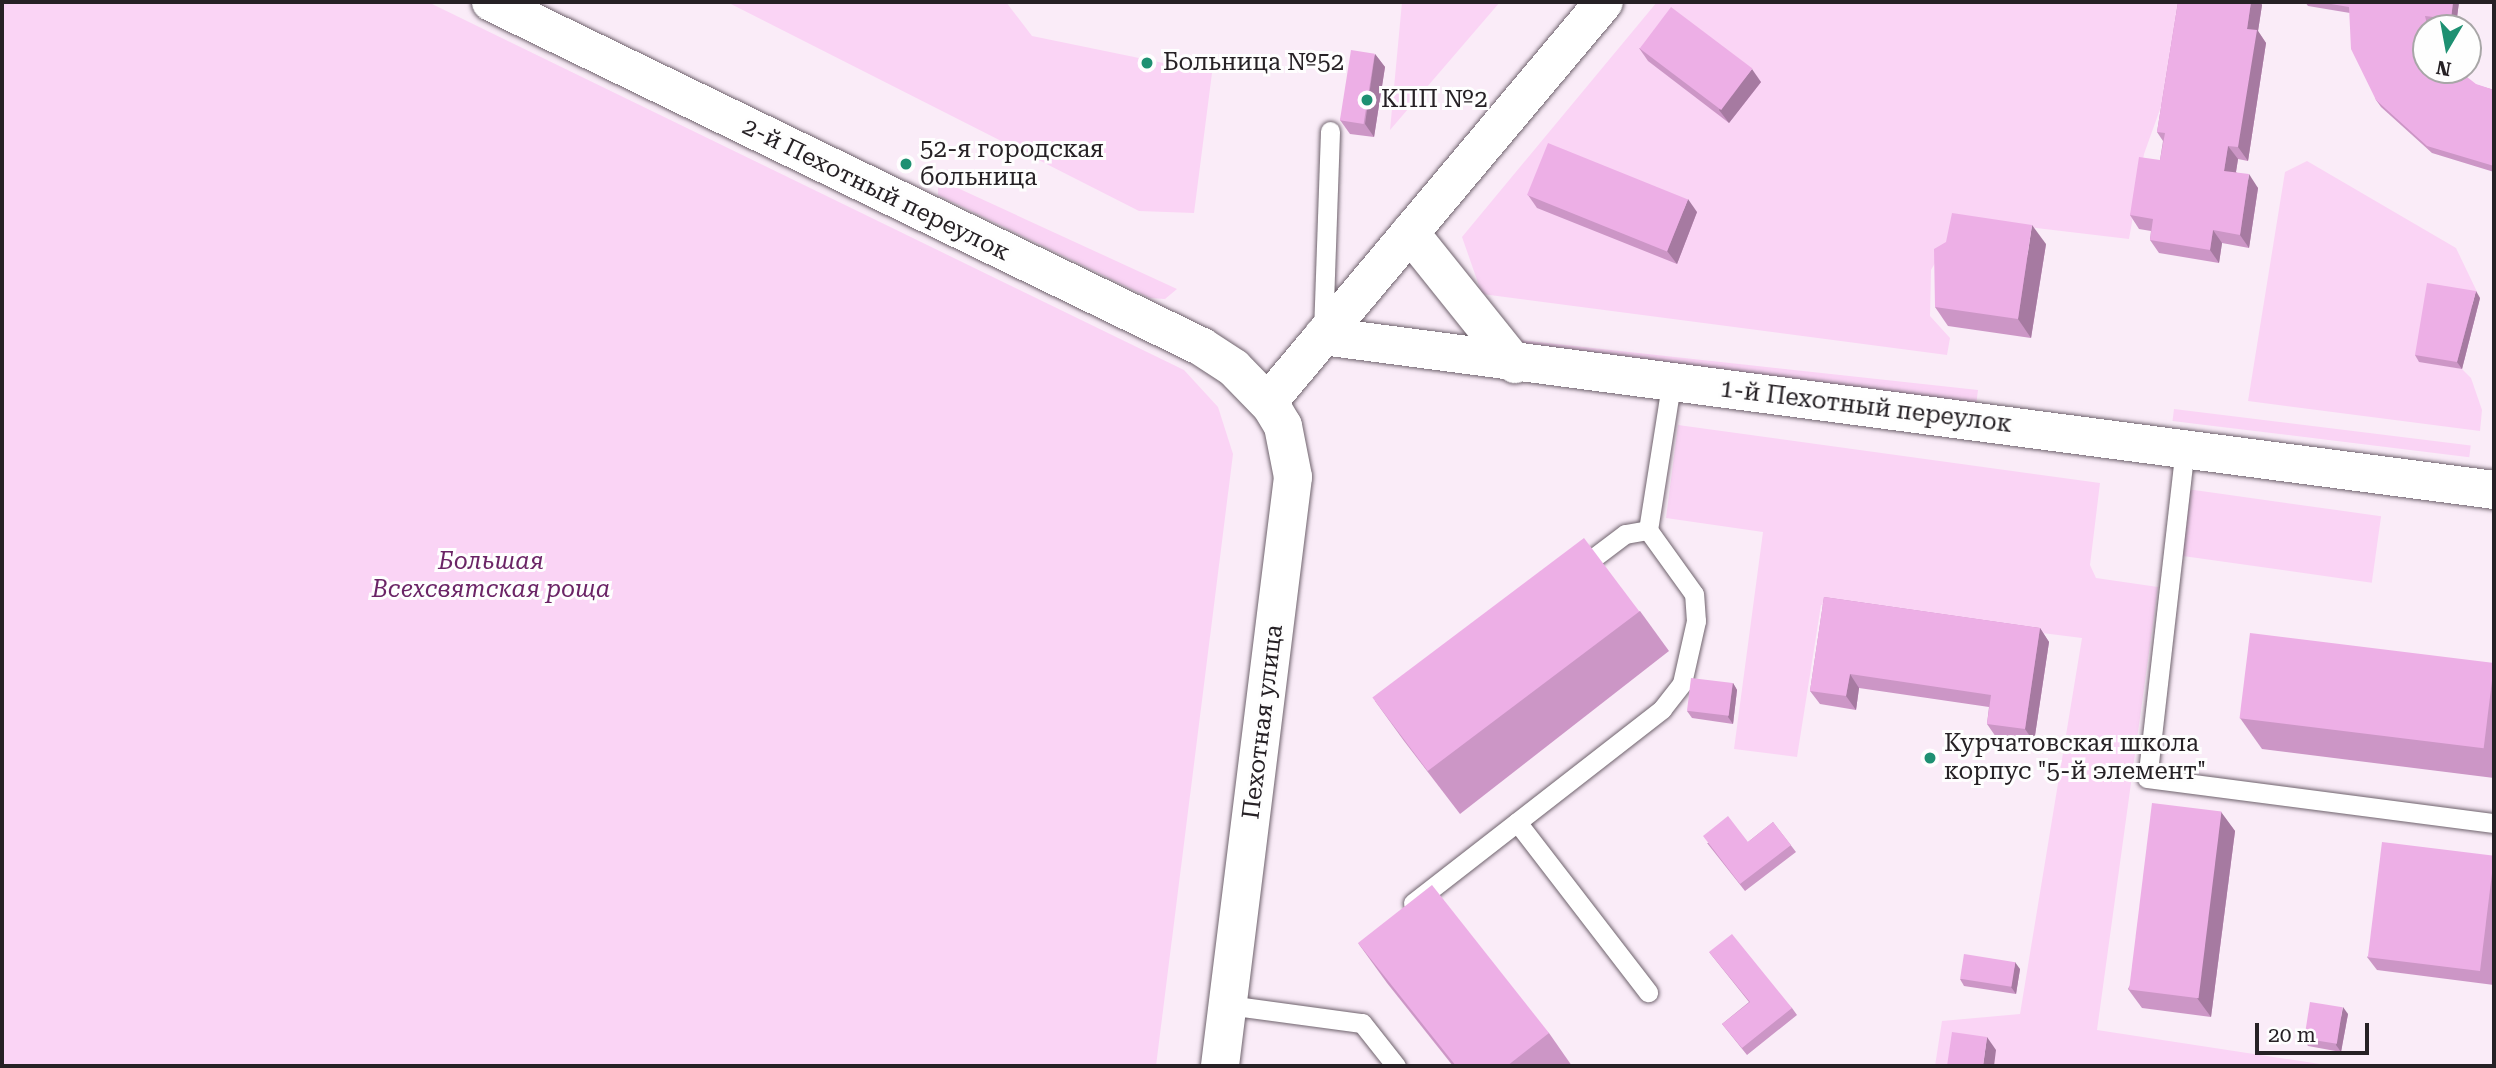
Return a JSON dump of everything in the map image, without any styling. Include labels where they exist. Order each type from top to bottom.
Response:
[{"type":"street","name":"2-й Пехотный переулок","points":[[491,2],[1202,347],[1262,394]]},
{"type":"street","points":[[1262,394],[1323,336],[1604,2]]},
{"type":"street","points":[[1410,233],[1515,364]]},
{"type":"street","name":"1-й Пехотный переулок","points":[[1323,336],[1515,364],[2185,447],[2494,490]]},
{"type":"street","name":"Пехотная улица","points":[[1220,1066],[1293,477],[1283,426],[1262,394]]},
{"type":"lane","points":[[1323,336],[1330,131]]},
{"type":"lane","points":[[1401,912],[1662,709],[1682,683],[1696,621],[1694,594],[1648,530],[1671,384]]},
{"type":"lane","points":[[2185,447],[2147,778],[2494,823]]},
{"type":"lane","points":[[1556,587],[1625,534],[1648,530]]},
{"type":"lane","points":[[1517,822],[1648,992]]},
{"type":"lane","points":[[1228,1005],[1362,1023],[1396,1066]]},
{"type":"green space","name":"Большая Всехсвятская роща","points":[[2,2],[428,2],[1184,370],[1218,407],[1233,454],[1156,1066],[2,1066]]},
{"type":"green space","points":[[727,2],[1006,2],[1032,36],[1212,73],[1194,213],[1139,211]]},
{"type":"green space","points":[[1402,2],[1500,2],[1390,130]]},
{"type":"green space","points":[[1657,2],[2180,2],[2163,101],[2144,154],[2129,239],[1961,219],[1931,270],[1930,316],[1950,338],[1947,355],[1482,294],[1462,237]]},
{"type":"green space","points":[[2307,161],[2456,248],[2480,298],[2419,361],[2462,369],[2471,378],[2482,410],[2480,431],[2248,401],[2285,172]]},
{"type":"green space","points":[[938,179],[1177,289],[1165,299],[1150,298],[938,195]]},
{"type":"green space","points":[[1519,340],[1978,390],[1976,406],[1527,352]]},
{"type":"green space","points":[[2174,409],[2471,445],[2469,457],[2173,421]]},
{"type":"green space","points":[[1678,425],[2100,483],[2090,565],[2096,578],[2158,587],[2097,1030],[2333,1066],[1935,1066],[1942,1021],[2020,1014],[2082,638],[1821,605],[1797,757],[1734,749],[1763,532],[1666,518]]},
{"type":"green space","points":[[2187,489],[2381,516],[2372,583],[2178,555]]},
{"type":"building","points":[[2178,2],[2251,2],[2247,29],[2257,30],[2238,147],[2228,146],[2224,171],[2249,174],[2240,235],[2213,230],[2210,250],[2150,240],[2153,219],[2130,215],[2139,157],[2160,160],[2165,133],[2157,132]]},
{"type":"building","points":[[2319,2],[2453,2],[2452,14],[2412,14],[2412,84],[2476,84],[2494,90],[2494,166],[2427,146],[2376,100],[2351,49],[2349,7]]},
{"type":"building","points":[[1671,7],[1752,68],[1721,110],[1640,49]]},
{"type":"building","points":[[1351,50],[1375,54],[1364,124],[1340,120]]},
{"type":"building","points":[[1548,143],[1688,200],[1667,251],[1527,195]]},
{"type":"building","points":[[1952,213],[2032,225],[2018,319],[1935,307],[1934,249],[1946,242]]},
{"type":"building","points":[[2427,283],[2476,291],[2457,362],[2415,355]]},
{"type":"building","points":[[1584,538],[1639,611],[1428,771],[1372,697]]},
{"type":"building","points":[[1824,597],[2040,628],[2025,729],[1987,724],[1991,695],[1850,674],[1846,696],[1810,691]]},
{"type":"building","points":[[2250,633],[2494,663],[2484,748],[2240,718]]},
{"type":"building","points":[[1691,678],[1733,683],[1729,716],[1687,711]]},
{"type":"building","points":[[2152,803],[2221,812],[2199,998],[2129,990]]},
{"type":"building","points":[[1728,816],[1748,842],[1773,822],[1791,845],[1740,884],[1703,836]]},
{"type":"building","points":[[2382,842],[2494,856],[2480,971],[2368,957]]},
{"type":"building","points":[[1432,885],[1549,1033],[1507,1066],[1456,1066],[1358,943]]},
{"type":"building","points":[[1732,934],[1792,1008],[1742,1048],[1722,1024],[1750,1002],[1709,952]]},
{"type":"building","points":[[1964,954],[2015,962],[2011,987],[1960,979]]},
{"type":"building","points":[[2310,1002],[2343,1007],[2337,1044],[2304,1039]]},
{"type":"building","points":[[1952,1032],[1987,1037],[1983,1066],[1947,1066]]},
{"type":"place","name":"Больница №52","points":[[1147,63]]},
{"type":"place","name":"КПП №2","points":[[1367,100]]},
{"type":"place","name":"52-я городская больница","points":[[906,164]]},
{"type":"place","name":"Курчатовская школа корпус \"5-й элемент\"","points":[[1930,758]]}]
